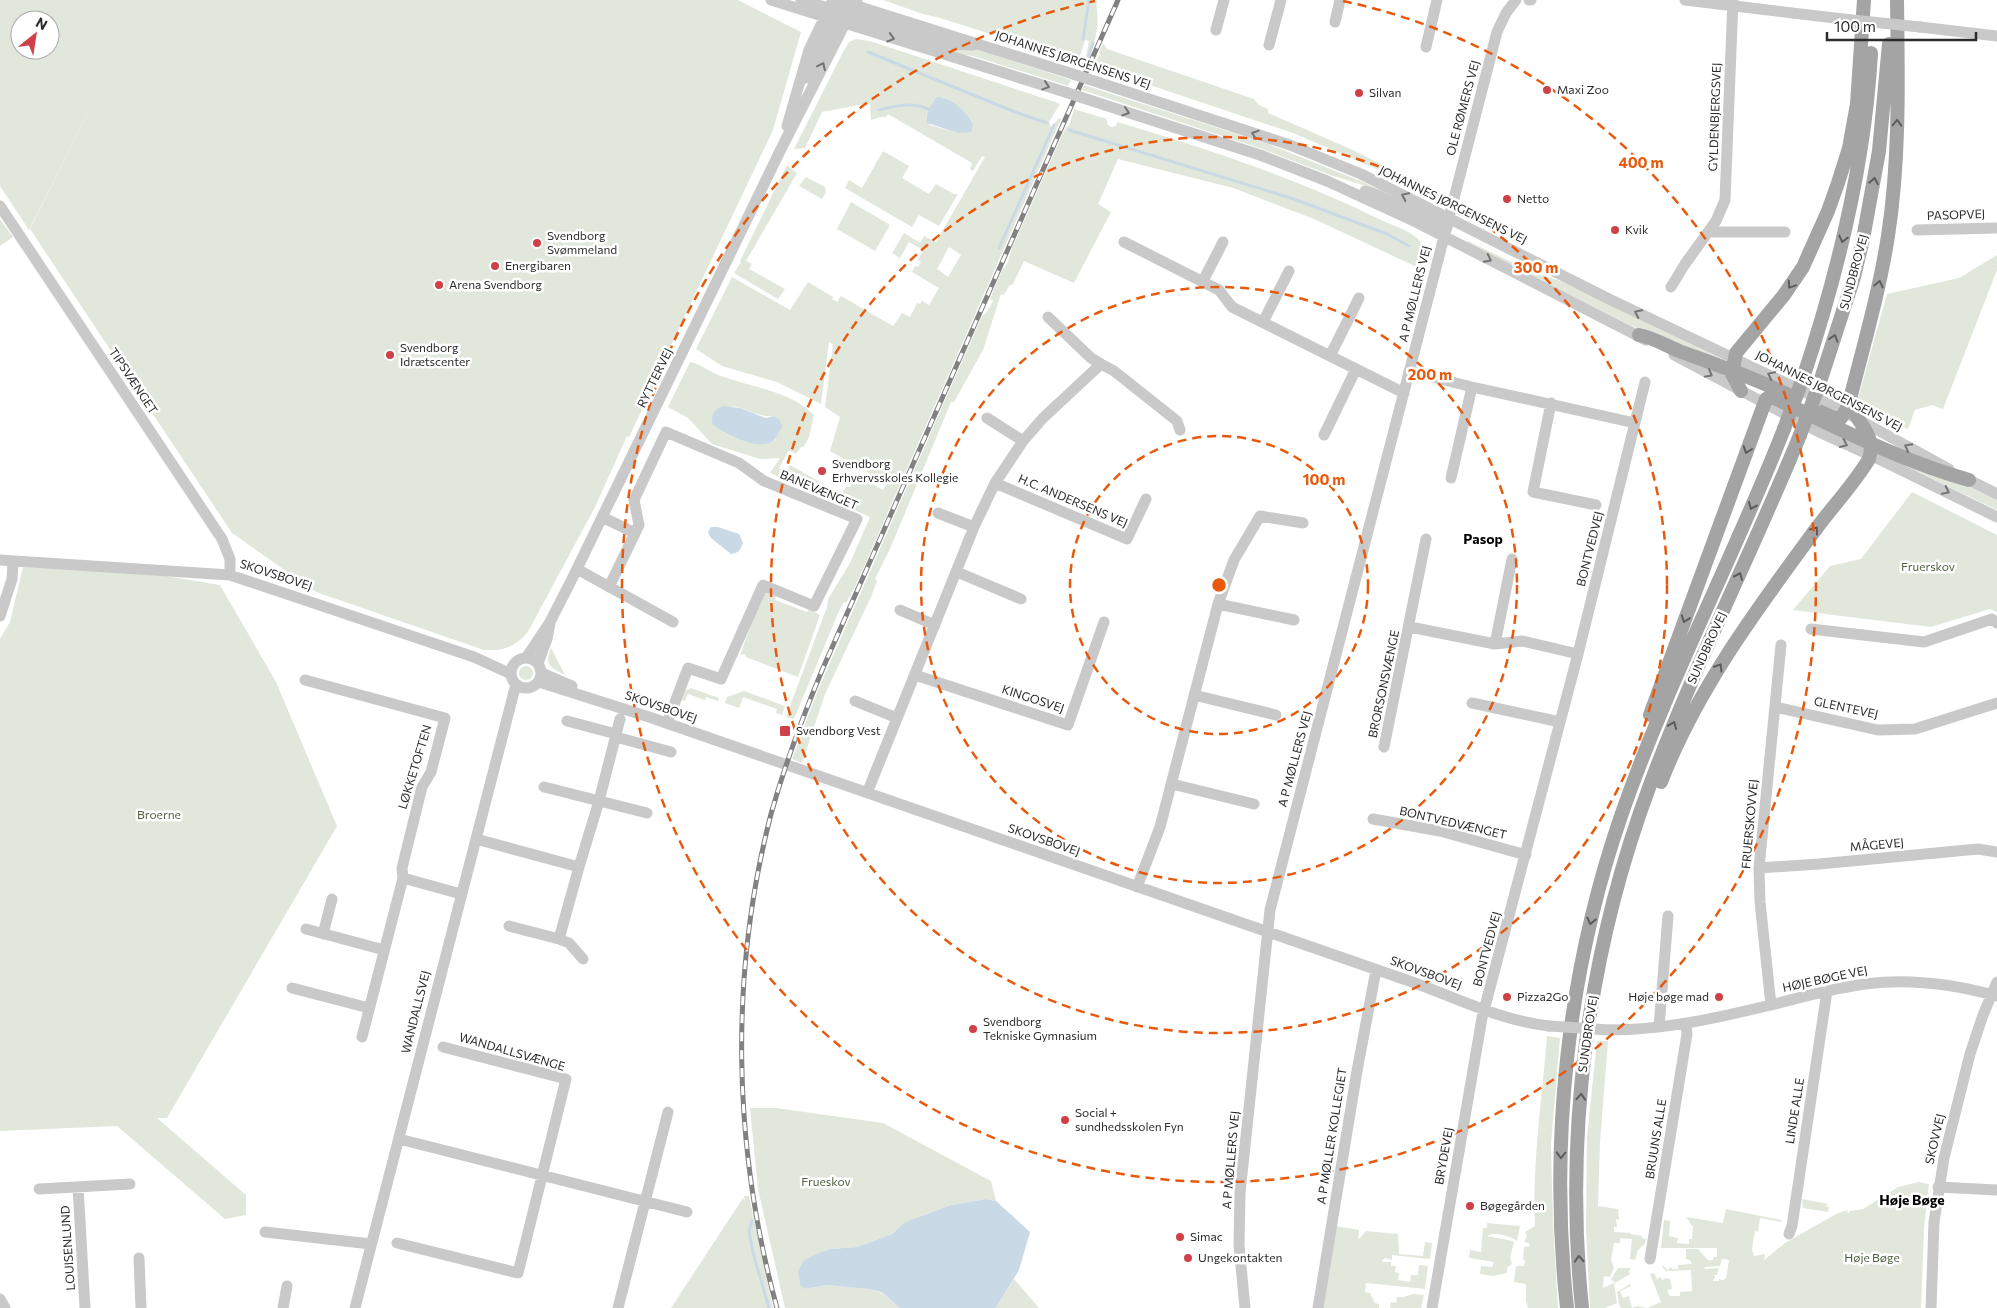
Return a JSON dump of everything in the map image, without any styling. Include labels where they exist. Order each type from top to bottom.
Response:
[{"type":"main road","points":[[1740,391],[1734,382],[1733,363],[1738,350],[1784,295],[1803,267],[1828,211],[1838,183],[1849,148],[1857,104],[1864,0]]},
{"type":"main road","name":"SUNDBROVEJ","points":[[1567,1308],[1560,1200],[1564,1097],[1578,978],[1603,873],[1629,793],[1670,690],[1760,488],[1784,429],[1830,295],[1852,200],[1870,77],[1872,0]]},
{"type":"main road","name":"SUNDBROVEJ","points":[[1582,1308],[1576,1204],[1581,1087],[1592,1007],[1613,902],[1649,787],[1688,691],[1800,435],[1819,385],[1854,277],[1871,200],[1879,151],[1887,71],[1890,0]]},
{"type":"main road","points":[[1639,336],[1652,338],[1677,350],[1733,363],[1782,392],[1830,416],[1841,418],[1846,412],[1883,264],[1892,201],[1898,116],[1897,0]]},
{"type":"main road","points":[[1592,1007],[1638,843],[1663,775],[1703,693],[1738,638],[1865,465],[1870,450],[1868,433],[1851,407],[1851,396]]},
{"type":"main road","points":[[1603,873],[1619,802],[1632,764],[1766,399],[1769,397],[1774,398],[1870,450],[1969,480]]},
{"type":"street","name":"JOHANNES JØRGENSENS VEJ","points":[[771,0],[841,8],[982,44],[1290,145],[1360,174],[1447,227],[1639,336],[1764,404]]},
{"type":"street","points":[[801,0],[841,8]]},
{"type":"street","points":[[1216,30],[1224,0]]},
{"type":"street","points":[[1270,45],[1282,0]]},
{"type":"street","points":[[1335,22],[1340,0]]},
{"type":"street","points":[[1426,47],[1437,0]]},
{"type":"street","name":"OLE RØMERS VEJ","points":[[1447,227],[1497,32],[1506,13],[1516,0]]},
{"type":"street","points":[[1685,0],[1733,3],[1843,19],[1997,36]]},
{"type":"street","name":"GYLDENBJERGSVEJ","points":[[1671,287],[1716,221],[1725,200],[1733,3]]},
{"type":"street","name":"JOHANNES JØRGENSENS VEJ","points":[[841,8],[1065,92],[1260,155],[1447,227],[1609,299],[1733,363]]},
{"type":"street","name":"RYTTERVEJ","points":[[783,145],[813,39],[841,8]]},
{"type":"street","name":"RYTTERVEJ","points":[[526,658],[550,622],[577,569],[793,126],[806,78],[841,8]]},
{"type":"street","name":"TIPSVÆNGET","points":[[0,206],[222,539],[230,559],[230,575]]},
{"type":"street","name":"A P MØLLERS VEJ","points":[[1245,1308],[1238,1245],[1240,1193],[1267,932],[1273,899],[1447,227]]},
{"type":"street","name":"PASOPVEJ","points":[[1917,230],[1997,228]]},
{"type":"street","points":[[1708,232],[1785,232]]},
{"type":"street","points":[[1124,242],[1219,290],[1232,307],[1404,393]]},
{"type":"street","points":[[1202,281],[1223,242]]},
{"type":"street","points":[[1262,322],[1289,271]]},
{"type":"street","points":[[1330,356],[1359,298]]},
{"type":"street","points":[[1048,316],[1091,358],[1114,371],[1177,420],[1180,430]]},
{"type":"street","name":"H.C. ANDERSENS VEJ","points":[[867,793],[974,528],[995,482],[1023,441],[1043,418],[1101,364]]},
{"type":"street","points":[[1324,434],[1356,369]]},
{"type":"street","points":[[1409,371],[1635,423]]},
{"type":"street","name":"BONTVEDVEJ","points":[[1485,1009],[1578,654],[1645,382]]},
{"type":"street","points":[[1451,478],[1472,387]]},
{"type":"street","points":[[1550,403],[1533,492],[1596,505]]},
{"type":"street","name":"JOHANNES JØRGENSENS VEJ","points":[[1846,412],[1859,421],[1997,494]]},
{"type":"street","points":[[986,418],[1023,441]]},
{"type":"street","name":"BANEVÆNGET","points":[[609,587],[639,525],[634,500],[666,432],[739,464],[764,481],[858,519],[814,606],[763,585],[721,679],[688,668],[667,723]]},
{"type":"street","points":[[1870,450],[1997,516]]},
{"type":"street","name":"H.C. ANDERSENS VEJ","points":[[995,482],[1128,538],[1146,499]]},
{"type":"street","points":[[938,513],[974,528]]},
{"type":"street","points":[[1137,887],[1160,827],[1218,604],[1234,560],[1260,516],[1303,523]]},
{"type":"street","points":[[602,517],[635,533]]},
{"type":"street","name":"BRORSONSVÆNGE","points":[[1384,747],[1410,627],[1426,539]]},
{"type":"street","points":[[1494,644],[1512,559]]},
{"type":"street","name":"SKOVSBOVEJ","points":[[0,560],[230,575],[474,657],[517,678]]},
{"type":"street","points":[[0,616],[12,579],[13,562]]},
{"type":"street","points":[[577,569],[673,622]]},
{"type":"street","points":[[957,572],[1021,599]]},
{"type":"street","points":[[1218,604],[1294,620]]},
{"type":"street","points":[[900,610],[935,625]]},
{"type":"street","points":[[1810,629],[1924,642],[1992,619],[1997,623]]},
{"type":"street","name":"RYTTERVEJ","points":[[540,673],[550,622]]},
{"type":"street","name":"KINGOSVEJ","points":[[915,675],[1068,725],[1104,622]]},
{"type":"street","name":"BRORSONSVÆNGE","points":[[1410,627],[1494,644],[1522,641],[1578,654]]},
{"type":"street","name":"FRUERSKOVVEJ","points":[[1771,1005],[1760,902],[1759,868],[1782,646]]},
{"type":"street","points":[[526,658],[519,660],[517,678],[533,687],[540,673]]},
{"type":"street","name":"SKOVSBOVEJ","points":[[526,658],[540,673],[593,698],[1485,1009]]},
{"type":"street","name":"WANDALLSVEJ","points":[[355,1308],[517,678]]},
{"type":"street","name":"LØKKETOFTEN","points":[[305,680],[445,718],[431,772],[422,787],[402,868],[403,878],[362,1037]]},
{"type":"street","points":[[1194,695],[1276,714]]},
{"type":"street","points":[[855,701],[897,718]]},
{"type":"street","points":[[1472,703],[1560,722]]},
{"type":"street","name":"GLENTEVEJ","points":[[1775,707],[1878,730],[1915,729],[1997,703]]},
{"type":"street","points":[[559,939],[599,801],[620,719]]},
{"type":"street","points":[[568,721],[671,752]]},
{"type":"street","points":[[1172,784],[1254,804]]},
{"type":"street","points":[[544,788],[647,812]]},
{"type":"street","name":"BONTVEDVÆNGET","points":[[1373,818],[1440,831],[1526,855]]},
{"type":"street","points":[[476,839],[579,867]]},
{"type":"street","name":"MÅGEVEJ","points":[[1759,868],[1978,849],[1997,852]]},
{"type":"street","points":[[403,878],[461,894]]},
{"type":"street","points":[[323,934],[332,899]]},
{"type":"street","points":[[1659,1027],[1668,916]]},
{"type":"street","points":[[509,926],[569,943],[583,959]]},
{"type":"street","points":[[306,929],[384,950]]},
{"type":"street","name":"A P MØLLER KOLLEGIET","points":[[1318,1308],[1357,1071],[1376,970]]},
{"type":"street","name":"HØJE BØGE VEJ","points":[[1485,1009],[1523,1022],[1549,1026],[1610,1030],[1659,1027],[1686,1023],[1864,984],[1918,982],[1954,986],[1994,995]]},
{"type":"street","name":"SKOVVEJ","points":[[1931,1308],[1933,1240],[1938,1187],[1970,1054],[1994,995],[1997,982]]},
{"type":"street","points":[[292,988],[369,1008]]},
{"type":"street","name":"LINDE ALLE","points":[[1789,1234],[1792,1226],[1826,991]]},
{"type":"street","name":"BRYDEVEJ","points":[[1432,1308],[1485,1009]]},
{"type":"street","name":"BRUUNS ALLE","points":[[1650,1259],[1687,1033],[1686,1023]]},
{"type":"street","name":"WANDALLSVÆNGE","points":[[397,1243],[518,1273],[566,1079],[444,1047]]},
{"type":"street","points":[[618,1308],[668,1112]]},
{"type":"street","points":[[398,1139],[687,1212]]},
{"type":"street","name":"LOUISENLUND","points":[[39,1189],[130,1184]]},
{"type":"street","name":"LOUISENLUND","points":[[78,1187],[86,1308]]},
{"type":"street","points":[[1938,1187],[1997,1190]]},
{"type":"street","points":[[265,1232],[371,1244]]},
{"type":"street","points":[[139,1258],[141,1308]]},
{"type":"street","points":[[283,1308],[286,1286]]},
{"type":"street","points":[[0,1299],[5,1308]]},
{"type":"green space","name":"Svendborg Idrætscenter","points":[[0,0],[738,0],[801,32],[773,130],[629,437],[627,436],[595,507],[529,630],[520,640],[503,649],[484,650],[316,592],[232,533],[30,229],[108,73],[29,230],[0,186]]},
{"type":"green space","points":[[883,0],[1096,0],[1097,30],[1088,58],[1086,57],[1089,41],[1085,40],[1078,62]]},
{"type":"green space","points":[[871,23],[980,50],[1071,80],[1068,86],[973,56],[959,54]]},
{"type":"green space","points":[[856,39],[870,41],[1055,102],[1060,104],[1049,122],[1051,127],[1059,118],[1061,119],[855,587],[839,611],[794,719],[786,717],[827,607],[828,599],[850,563],[870,517],[770,473],[780,458],[760,459],[712,444],[688,418],[668,407],[690,362],[721,376],[782,395],[793,400],[814,415],[809,437],[804,446],[796,454],[789,450],[779,468],[786,472],[790,465],[841,494],[846,487],[850,487],[857,475],[883,490],[886,483],[830,451],[840,417],[825,407],[833,344],[829,342],[821,404],[777,382],[722,366],[696,349],[732,277],[790,310],[808,282],[833,297],[832,299],[837,302],[841,296],[893,326],[902,313],[910,317],[917,303],[920,304],[922,301],[929,305],[939,288],[912,272],[915,266],[918,267],[921,262],[918,260],[923,250],[909,242],[900,258],[892,253],[904,233],[920,243],[924,236],[936,242],[985,157],[982,156],[973,171],[970,169],[972,163],[888,114],[886,117],[871,120],[870,103],[822,112],[805,148],[794,149],[849,42]],"holes":[[[942,97],[964,111],[958,133],[930,125],[926,118]],[[949,247],[961,255],[948,277],[937,269]],[[733,406],[759,415],[774,416],[780,420],[775,440],[769,443],[756,444],[735,438],[723,432]]]},
{"type":"green space","points":[[1103,43],[1107,49],[1254,99],[1259,105],[1268,109],[1268,113],[1355,151],[1394,171],[1386,169],[1384,172],[1293,133],[1093,66],[1100,54]]},
{"type":"green space","points":[[1084,85],[1268,144],[1363,182],[1427,212],[1360,184],[1330,175],[1262,149],[1082,90]]},
{"type":"green space","points":[[1074,109],[1107,119],[1107,124],[1111,127],[1116,126],[1117,122],[1184,142],[1283,177],[1411,233],[1423,246],[1424,254],[1421,269],[1314,219],[1233,188],[1118,159],[1098,204],[1111,212],[1074,283],[1024,261],[1013,284],[1009,286],[1004,295],[1001,294],[983,350],[954,402],[951,402],[890,549],[875,579],[877,581],[871,597],[825,694],[802,763],[792,759],[818,690],[982,316],[987,312],[993,301],[990,299],[1002,270],[1008,262],[1012,248],[1063,133],[1067,126],[1069,126]]},
{"type":"green space","points":[[883,151],[909,166],[902,178],[929,194],[936,184],[954,194],[958,194],[939,226],[919,215],[912,227],[845,188],[849,180],[862,188]]},
{"type":"green space","points":[[787,165],[797,173],[746,261],[752,264],[749,269],[785,289],[778,299],[734,273]]},
{"type":"green space","points":[[806,177],[825,187],[826,192],[822,199],[799,186]]},
{"type":"green space","points":[[851,202],[890,225],[875,251],[837,229]]},
{"type":"green space","points":[[0,219],[13,237],[0,246]]},
{"type":"green space","points":[[1468,241],[1530,271],[1563,282],[1720,358],[1718,361],[1642,331],[1467,243]]},
{"type":"green space","points":[[1997,255],[1997,270],[1943,409],[1932,405],[1915,410],[1908,429],[1862,409],[1858,398],[1887,294],[1959,278]]},
{"type":"green space","points":[[1881,454],[1966,485],[1997,500],[1997,510]]},
{"type":"green space","name":"Fruerskov","points":[[1912,492],[1997,535],[1997,612],[1990,609],[1931,627],[1793,610],[1830,566],[1861,559]]},
{"type":"green space","name":"Broerne","points":[[23,567],[142,572],[220,585],[276,682],[337,826],[167,1118],[157,1118],[246,1195],[246,1215],[225,1219],[117,1126],[0,1131],[0,639],[10,622]]},
{"type":"green space","points":[[765,592],[776,596],[775,600],[807,612],[809,609],[820,615],[798,677],[746,657],[745,654],[740,655],[762,595]]},
{"type":"green space","points":[[551,648],[565,675],[552,668],[548,662]]},
{"type":"green space","points":[[523,666],[529,666],[533,673],[529,680],[523,680],[519,676],[519,670]]},
{"type":"green space","points":[[691,688],[719,698],[718,701],[706,697],[705,700],[688,694],[685,701],[682,700],[685,691]]},
{"type":"green space","points":[[744,691],[785,706],[782,715],[776,713],[777,709],[743,697],[739,708],[725,703],[727,697]]},
{"type":"green space","points":[[1547,1036],[1560,1038],[1551,1144],[1558,1308],[1528,1308],[1526,1284],[1514,1282],[1516,1266],[1524,1266],[1524,1247],[1530,1246],[1529,1243],[1524,1242],[1527,1236],[1525,1232],[1535,1226],[1536,1155]]},
{"type":"green space","points":[[1597,1041],[1608,1041],[1600,1142],[1598,1206],[1618,1209],[1619,1220],[1616,1219],[1617,1227],[1614,1227],[1614,1232],[1631,1233],[1646,1239],[1645,1244],[1638,1250],[1635,1260],[1630,1259],[1632,1239],[1620,1238],[1620,1243],[1614,1243],[1611,1260],[1614,1268],[1610,1277],[1604,1276],[1603,1288],[1614,1283],[1617,1303],[1605,1308],[1590,1308],[1586,1229],[1587,1136]]},
{"type":"green space","name":"Frueskov","points":[[750,1108],[776,1108],[883,1123],[991,1181],[996,1201],[986,1199],[951,1205],[905,1222],[892,1234],[857,1247],[830,1249],[804,1260],[799,1281],[805,1289],[826,1285],[868,1289],[880,1292],[900,1308],[785,1308],[758,1189]]},
{"type":"green space","name":"Høje Bøge","points":[[1919,1182],[1929,1184],[1924,1228],[1921,1308],[1647,1308],[1661,1302],[1650,1274],[1654,1273],[1657,1279],[1661,1277],[1662,1280],[1670,1279],[1672,1289],[1667,1290],[1670,1296],[1680,1296],[1680,1292],[1692,1291],[1691,1270],[1666,1271],[1662,1267],[1668,1270],[1671,1267],[1672,1269],[1678,1269],[1678,1265],[1692,1264],[1690,1260],[1686,1259],[1686,1249],[1698,1249],[1708,1260],[1713,1260],[1714,1257],[1717,1257],[1717,1248],[1661,1248],[1664,1220],[1670,1221],[1669,1236],[1678,1238],[1677,1243],[1689,1244],[1689,1239],[1692,1239],[1693,1227],[1686,1217],[1723,1223],[1726,1209],[1781,1220],[1782,1222],[1760,1218],[1758,1232],[1755,1231],[1752,1249],[1754,1256],[1765,1254],[1764,1260],[1785,1243],[1836,1214],[1848,1210],[1847,1212],[1849,1213],[1850,1211],[1863,1209],[1898,1187]],"holes":[[[1722,1259],[1729,1260],[1726,1278],[1713,1281],[1714,1275],[1717,1275],[1719,1268],[1705,1269],[1704,1267],[1720,1266]]]},
{"type":"green space","points":[[744,1196],[749,1196],[773,1308],[671,1308],[743,1198],[745,1202]]},
{"type":"green space","points":[[1802,1199],[1829,1204],[1825,1206],[1829,1207],[1828,1212],[1803,1208]]},
{"type":"green space","points":[[1487,1223],[1520,1226],[1517,1241],[1499,1234],[1487,1236],[1513,1241],[1510,1257],[1512,1264],[1507,1268],[1507,1273],[1493,1276],[1480,1274],[1481,1266],[1492,1267],[1494,1262],[1469,1258],[1470,1250],[1481,1252],[1483,1228],[1487,1228]]},
{"type":"green space","points":[[1335,1226],[1359,1230],[1358,1239],[1366,1231],[1398,1234],[1399,1254],[1423,1256],[1425,1242],[1432,1243],[1430,1259],[1392,1255],[1392,1260],[1385,1258],[1382,1260],[1383,1262],[1391,1262],[1391,1266],[1396,1266],[1395,1272],[1399,1273],[1398,1280],[1410,1282],[1411,1275],[1418,1275],[1419,1265],[1428,1266],[1425,1289],[1366,1283],[1365,1292],[1370,1293],[1375,1303],[1379,1304],[1379,1308],[1321,1308]]},
{"type":"green space","points":[[1618,1268],[1631,1268],[1630,1274],[1615,1283],[1611,1279]]},
{"type":"green space","points":[[1014,1279],[1039,1308],[996,1308]]},
{"type":"green space","points":[[1630,1284],[1631,1286],[1620,1291],[1623,1298],[1629,1296],[1632,1308],[1621,1308],[1617,1292]]},
{"type":"green space","points":[[1413,1294],[1424,1295],[1421,1308],[1390,1308],[1391,1302],[1396,1303],[1397,1297]]},
{"type":"water","points":[[937,97],[954,103],[963,111],[973,125],[971,132],[958,133],[927,123],[929,110]]},
{"type":"water","points":[[724,406],[740,408],[766,418],[774,416],[780,420],[782,427],[774,440],[767,444],[751,443],[742,440],[725,433],[713,425],[714,413]]},
{"type":"water","points":[[711,527],[718,527],[739,534],[743,543],[739,551],[731,554],[711,538],[708,532]]},
{"type":"water","points":[[986,1199],[996,1201],[1030,1232],[1019,1270],[996,1308],[900,1308],[881,1292],[868,1289],[826,1285],[805,1289],[800,1285],[798,1271],[804,1260],[814,1255],[830,1249],[857,1247],[892,1234],[905,1222],[951,1205]]},
{"type":"waterway","points":[[1083,39],[1089,0]]},
{"type":"waterway","points":[[1088,58],[1093,43]]},
{"type":"waterway","points":[[868,52],[1015,112],[1047,123]]},
{"type":"waterway","points":[[879,110],[911,105],[930,110]]},
{"type":"waterway","points":[[999,248],[1054,125]]},
{"type":"waterway","points":[[1069,130],[1294,199],[1387,234],[1409,246]]},
{"type":"waterway","points":[[752,1221],[749,1231],[753,1253],[769,1308]]},
{"type":"railway","points":[[777,1308],[762,1247],[752,1186],[745,1124],[742,1061],[743,999],[748,937],[757,875],[771,814],[795,740],[823,668],[1118,0]]},
{"type":"place","name":"Maxi Zoo","points":[[1547,90]]},
{"type":"place","name":"Silvan","points":[[1359,93]]},
{"type":"place","name":"Netto","points":[[1507,199]]},
{"type":"place","name":"Kvik","points":[[1615,230]]},
{"type":"place","name":"Svendborg Svømmeland","points":[[537,243]]},
{"type":"place","name":"Energibaren","points":[[495,266]]},
{"type":"place","name":"Arena Svendborg","points":[[439,285]]},
{"type":"place","name":"Svendborg Idrætscenter","points":[[390,355]]},
{"type":"place","name":"Svendborg Erhvervsskoles Kollegie","points":[[822,471]]},
{"type":"place","name":"Svendborg Vest","points":[[785,731]]},
{"type":"place","name":"Pizza2Go","points":[[1507,997]]},
{"type":"place","name":"Høje bøge mad","points":[[1719,997]]},
{"type":"place","name":"Svendborg Tekniske Gymnasium","points":[[973,1029]]},
{"type":"place","name":"Social + sundhedsskolen Fyn","points":[[1065,1120]]},
{"type":"place","name":"Bøgegården","points":[[1470,1206]]},
{"type":"place","name":"Simac","points":[[1180,1237]]},
{"type":"place","name":"Ungekontakten","points":[[1188,1258]]},
{"type":"district","name":"Pasop","points":[[1483,539]]},
{"type":"district","name":"Høje Bøge","points":[[1912,1200]]}]
